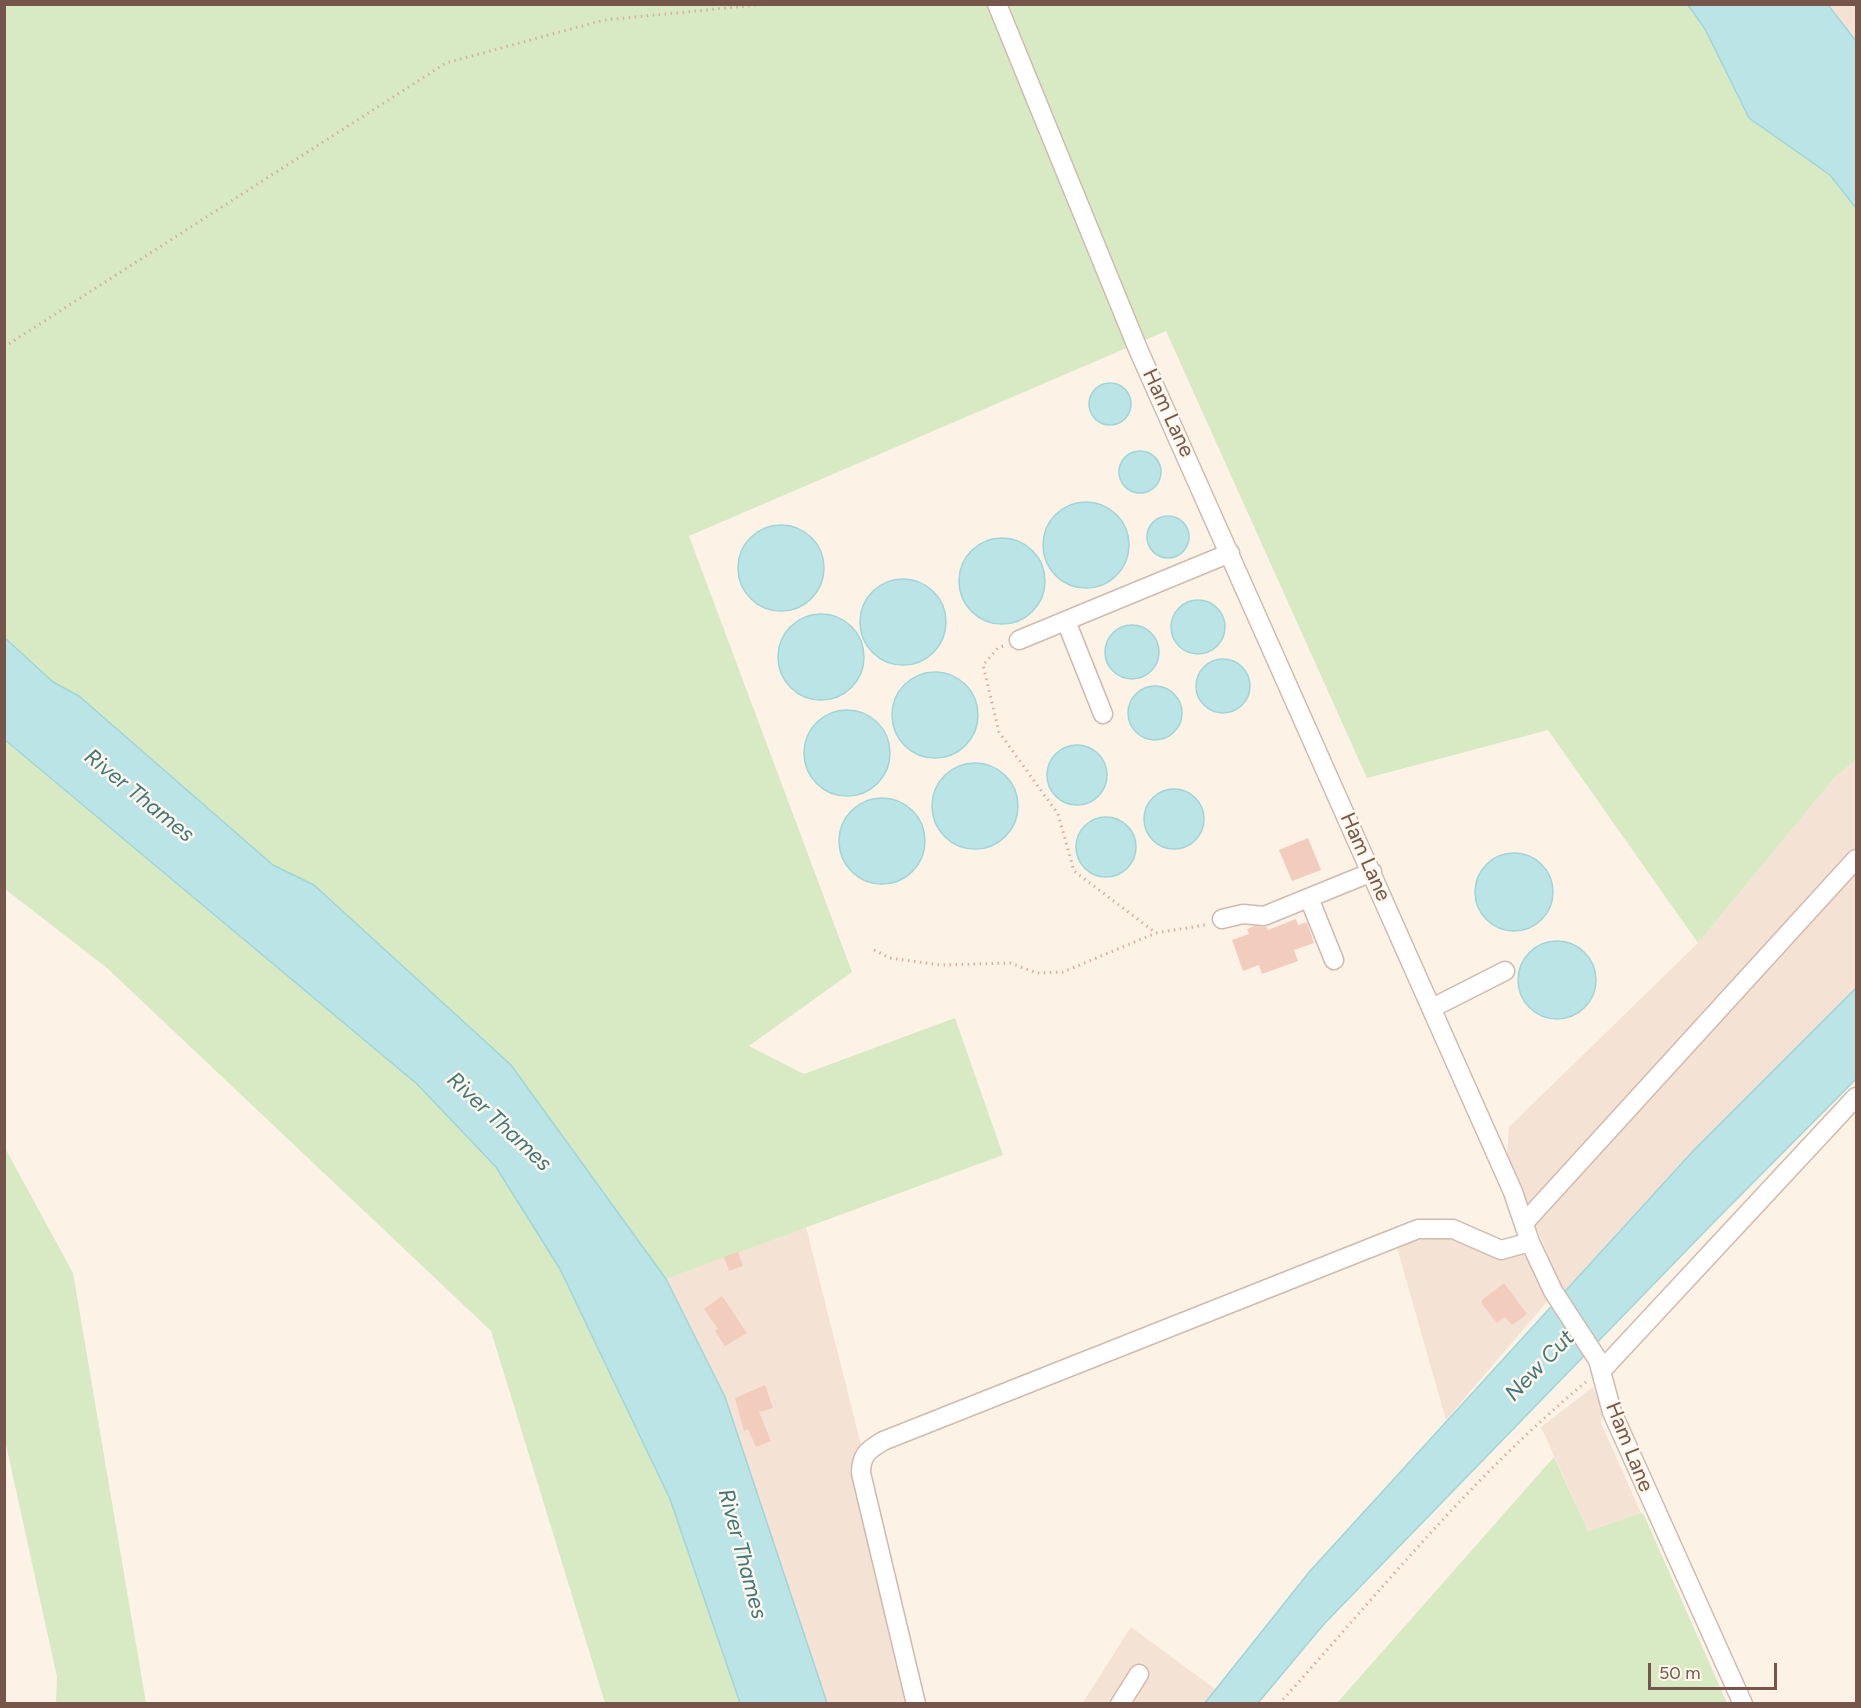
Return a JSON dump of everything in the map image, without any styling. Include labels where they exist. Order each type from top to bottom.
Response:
[{"type":"street","name":"Ham Lane","points":[[997,4],[1138,348],[1513,1192],[1530,1242],[1553,1291],[1600,1365],[1612,1412],[1743,1704]]},
{"type":"street","points":[[1019,640],[1230,552]]},
{"type":"street","points":[[1066,621],[1103,714]]},
{"type":"street","points":[[1524,1223],[1857,859]]},
{"type":"street","points":[[1222,919],[1243,915],[1264,916],[1372,872]]},
{"type":"street","points":[[1309,898],[1334,960]]},
{"type":"street","points":[[1432,1008],[1505,970]]},
{"type":"street","points":[[1600,1365],[1857,1097]]},
{"type":"street","points":[[916,1704],[861,1473],[861,1460],[869,1449],[883,1441],[1418,1229],[1453,1229],[1501,1250],[1530,1242]]},
{"type":"street","points":[[1120,1704],[1139,1674]]},
{"type":"path","points":[[4,347],[446,63],[604,20],[767,4]]},
{"type":"path","points":[[1019,640],[998,648],[983,665],[999,732],[1058,814],[1074,871],[1156,933]]},
{"type":"path","points":[[874,950],[890,958],[940,965],[1010,963],[1037,973],[1064,972],[1156,933],[1197,927],[1222,919]]},
{"type":"path","points":[[1279,1704],[1473,1489],[1542,1419],[1600,1365]]},
{"type":"shaded area","points":[[1826,5],[1856,5],[1856,46]]},
{"type":"shaded area","points":[[1856,760],[1856,988],[1694,1150],[1564,1293],[1507,1157],[1509,1127],[1698,943],[1835,777]]},
{"type":"shaded area","points":[[806,1227],[924,1703],[827,1703],[725,1397],[666,1279]]},
{"type":"shaded area","points":[[1436,1231],[1522,1252],[1550,1298],[1446,1420],[1396,1244]]},
{"type":"shaded area","points":[[1593,1387],[1603,1413],[1601,1423],[1641,1513],[1588,1531],[1541,1427]]},
{"type":"shaded area","points":[[1131,1627],[1215,1689],[1204,1703],[1082,1704]]},
{"type":"green space","points":[[4,5],[1688,5],[1705,29],[1749,118],[1830,175],[1856,208],[1856,760],[1835,777],[1698,943],[1548,730],[1367,778],[1166,331],[689,536],[852,972],[749,1046],[804,1074],[955,1018],[1003,1155],[666,1279],[511,1065],[314,885],[273,865],[79,696],[53,682],[5,637]]},
{"type":"green space","points":[[4,740],[417,1084],[496,1167],[560,1269],[670,1499],[740,1703],[605,1703],[491,1331],[107,968],[5,889]]},
{"type":"green space","points":[[5,1148],[73,1273],[146,1703],[56,1703],[57,1677],[5,1440]]},
{"type":"green space","points":[[1554,1457],[1588,1531],[1641,1513],[1644,1515],[1727,1703],[1337,1703]]},
{"type":"water","points":[[1688,5],[1828,5],[1856,41],[1856,208],[1830,175],[1749,118],[1705,29]]},
{"type":"water","points":[[1110,383],[1118,384],[1125,389],[1130,396],[1130,412],[1125,419],[1118,424],[1110,425],[1102,424],[1095,419],[1090,412],[1089,404],[1090,396],[1095,389],[1102,384]]},
{"type":"water","points":[[1140,451],[1148,452],[1155,457],[1160,464],[1160,480],[1155,487],[1148,492],[1140,493],[1132,492],[1125,487],[1120,480],[1119,472],[1120,464],[1125,457],[1132,452]]},
{"type":"water","points":[[1086,502],[1103,505],[1117,514],[1126,528],[1129,545],[1126,562],[1117,576],[1103,585],[1086,588],[1069,585],[1055,576],[1046,562],[1043,545],[1046,528],[1055,514],[1069,505]]},
{"type":"water","points":[[1168,516],[1176,517],[1183,522],[1188,529],[1188,545],[1183,552],[1176,557],[1168,558],[1160,557],[1153,552],[1148,545],[1147,537],[1148,529],[1153,522],[1160,517]]},
{"type":"water","points":[[781,525],[798,528],[812,537],[821,551],[824,568],[821,585],[812,599],[798,608],[781,611],[764,608],[750,599],[741,585],[738,568],[741,551],[750,537],[764,528]]},
{"type":"water","points":[[1002,538],[1019,541],[1033,550],[1042,564],[1045,581],[1042,598],[1033,612],[1019,621],[1002,624],[985,621],[971,612],[962,598],[959,581],[962,564],[971,550],[985,541]]},
{"type":"water","points":[[903,579],[920,582],[934,591],[943,605],[946,622],[943,639],[934,653],[920,662],[903,665],[886,662],[872,653],[863,639],[860,622],[863,605],[872,591],[886,582]]},
{"type":"water","points":[[1198,600],[1208,602],[1217,608],[1223,617],[1225,627],[1223,637],[1217,646],[1208,652],[1198,654],[1188,652],[1179,646],[1173,637],[1171,627],[1173,617],[1179,608],[1188,602]]},
{"type":"water","points":[[821,614],[838,617],[852,626],[861,640],[864,657],[861,674],[852,688],[838,697],[821,700],[804,697],[790,688],[781,674],[778,657],[781,640],[790,626],[804,617]]},
{"type":"water","points":[[1132,625],[1142,627],[1151,633],[1157,642],[1159,652],[1157,662],[1151,671],[1142,677],[1132,679],[1122,677],[1113,671],[1107,662],[1105,652],[1107,642],[1113,633],[1122,627]]},
{"type":"water","name":"River Thames","points":[[4,637],[53,682],[79,696],[273,865],[314,885],[511,1065],[666,1279],[725,1397],[827,1703],[740,1703],[670,1499],[560,1269],[496,1167],[417,1084],[5,740]]},
{"type":"water","points":[[1223,659],[1233,661],[1242,667],[1248,676],[1250,686],[1248,696],[1242,705],[1233,711],[1223,713],[1213,711],[1204,705],[1198,696],[1196,686],[1198,676],[1204,667],[1213,661]]},
{"type":"water","points":[[935,672],[952,675],[966,684],[975,698],[978,715],[975,732],[966,746],[952,755],[935,758],[918,755],[904,746],[895,732],[892,715],[895,698],[904,684],[918,675]]},
{"type":"water","points":[[1155,686],[1165,688],[1174,694],[1180,703],[1182,713],[1180,723],[1174,732],[1165,738],[1155,740],[1145,738],[1136,732],[1130,723],[1128,713],[1130,703],[1136,694],[1145,688]]},
{"type":"water","points":[[847,710],[864,713],[878,722],[887,736],[890,753],[887,770],[878,784],[864,793],[847,796],[830,793],[816,784],[807,770],[804,753],[807,736],[816,722],[830,713]]},
{"type":"water","points":[[1071,745],[1083,745],[1099,753],[1105,763],[1107,775],[1105,787],[1099,797],[1083,805],[1071,805],[1055,797],[1047,781],[1047,769],[1055,753]]},
{"type":"water","points":[[975,763],[992,766],[1006,775],[1015,789],[1018,806],[1015,823],[1006,837],[992,846],[975,849],[958,846],[944,837],[935,823],[932,806],[935,789],[944,775],[958,766]]},
{"type":"water","points":[[1168,789],[1180,789],[1196,797],[1202,807],[1204,819],[1202,831],[1196,841],[1180,849],[1168,849],[1152,841],[1144,825],[1144,813],[1152,797]]},
{"type":"water","points":[[882,798],[899,801],[913,810],[922,824],[925,841],[922,858],[913,872],[899,881],[882,884],[865,881],[851,872],[842,858],[839,841],[842,824],[851,810],[865,801]]},
{"type":"water","points":[[1100,817],[1112,817],[1128,825],[1134,835],[1136,847],[1134,859],[1128,869],[1112,877],[1100,877],[1084,869],[1076,853],[1076,841],[1084,825]]},
{"type":"water","points":[[1514,853],[1529,856],[1542,864],[1550,877],[1553,892],[1550,907],[1542,920],[1529,928],[1514,931],[1499,928],[1486,920],[1478,907],[1475,892],[1478,877],[1486,864],[1499,856]]},
{"type":"water","points":[[1557,941],[1572,944],[1585,952],[1593,965],[1596,980],[1593,995],[1585,1008],[1572,1016],[1557,1019],[1542,1016],[1529,1008],[1521,995],[1518,980],[1521,965],[1529,952],[1542,944]]},
{"type":"water","name":"New Cut","points":[[1856,988],[1856,1079],[1324,1624],[1258,1703],[1204,1704],[1310,1571],[1694,1150]]},
{"type":"building","points":[[1308,838],[1321,870],[1292,881],[1279,850]]},
{"type":"building","points":[[1296,919],[1298,925],[1307,922],[1314,943],[1294,950],[1298,961],[1262,974],[1259,965],[1243,971],[1232,940],[1249,934],[1247,929],[1254,926],[1267,927],[1268,930]]},
{"type":"building","points":[[738,1252],[743,1266],[729,1271],[724,1257]]},
{"type":"building","points":[[1504,1283],[1527,1314],[1512,1325],[1505,1317],[1497,1323],[1482,1304],[1482,1300]]},
{"type":"building","points":[[722,1296],[747,1333],[725,1346],[715,1331],[718,1329],[704,1309]]},
{"type":"building","points":[[765,1385],[773,1408],[759,1412],[771,1441],[756,1447],[748,1429],[744,1431],[735,1398]]}]
